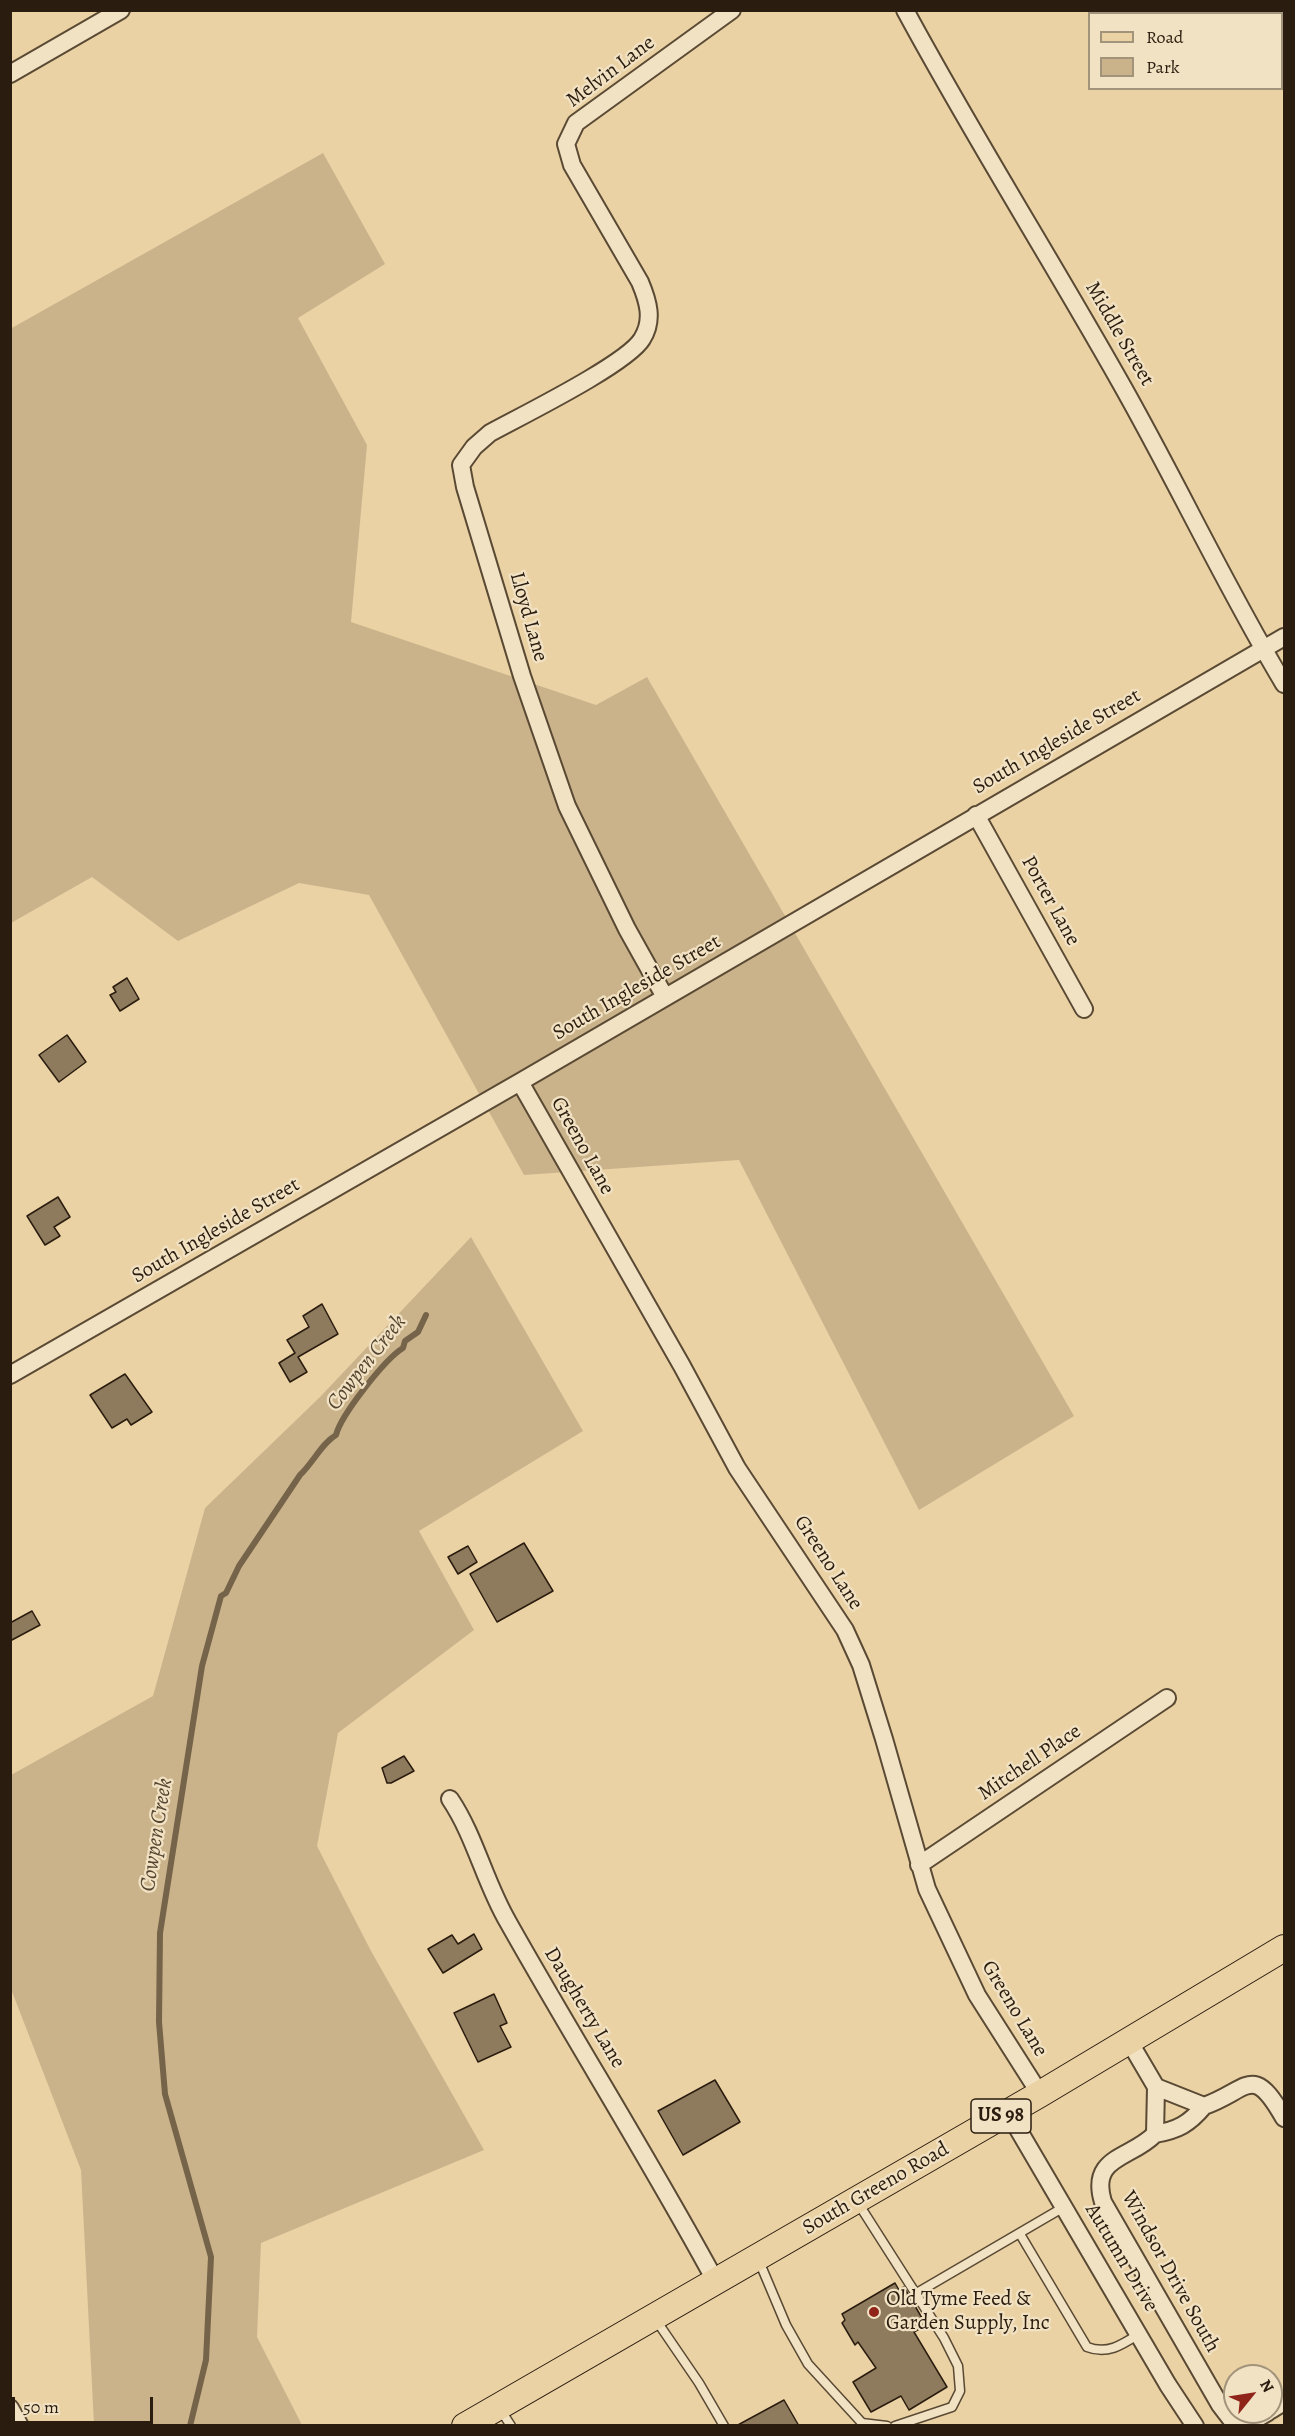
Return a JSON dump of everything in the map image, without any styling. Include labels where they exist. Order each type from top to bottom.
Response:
[{"type":"main road","name":"South Greeno Road","points":[[465,2426],[505,2416],[654,2317],[1040,2094],[1284,1948]]},
{"type":"street","points":[[10,74],[121,10]]},
{"type":"street","name":"Melvin Lane","points":[[649,320],[648,300],[640,282],[572,165],[566,144],[576,123],[732,10]]},
{"type":"street","name":"Middle Street","points":[[905,10],[961,114],[1044,247],[1116,374],[1284,684]]},
{"type":"street","name":"Lloyd Lane","points":[[649,320],[642,340],[626,355],[490,433],[474,447],[461,465],[465,487],[522,676],[567,806],[627,929],[666,997]]},
{"type":"street","name":"South Ingleside Street","points":[[10,1375],[520,1082],[1284,637]]},
{"type":"street","name":"Porter Lane","points":[[976,815],[1084,1009]]},
{"type":"street","name":"Greeno Lane","points":[[520,1082],[682,1366],[737,1468],[845,1630],[861,1665],[881,1728],[927,1889],[977,1995],[1040,2094]]},
{"type":"street","name":"Mitchell Place","points":[[919,1865],[1167,1698]]},
{"type":"street","name":"Daugherty Lane","points":[[450,1798],[460,1814],[497,1903],[716,2282]]},
{"type":"street","points":[[1129,2041],[1156,2087],[1155,2134]]},
{"type":"street","name":"Windsor Drive South","points":[[1236,2426],[1220,2405],[1103,2202],[1100,2177],[1107,2164],[1148,2141],[1155,2134],[1176,2130],[1191,2122],[1204,2106],[1217,2101],[1241,2085],[1261,2086],[1269,2094],[1284,2118]]},
{"type":"street","points":[[1156,2087],[1204,2106]]},
{"type":"street","name":"Autumn Drive","points":[[1008,2112],[1195,2426]]},
{"type":"street","points":[[10,2408],[20,2426]]},
{"type":"lane","points":[[856,2200],[958,2366],[960,2391],[952,2407],[895,2426]]},
{"type":"lane","points":[[915,2294],[1064,2207]]},
{"type":"lane","points":[[1020,2234],[1087,2347],[1098,2352],[1115,2348],[1140,2334]]},
{"type":"lane","points":[[757,2258],[786,2325],[808,2364],[862,2423],[887,2426]]},
{"type":"lane","points":[[654,2317],[699,2383],[724,2426]]},
{"type":"green space","points":[[323,153],[385,264],[298,318],[367,445],[351,622],[596,705],[647,677],[1074,1416],[919,1510],[739,1160],[524,1175],[369,895],[299,883],[178,941],[92,877],[11,923],[10,329]]},
{"type":"green space","points":[[471,1237],[583,1431],[419,1531],[474,1630],[338,1733],[317,1846],[371,1951],[484,2150],[261,2243],[257,2337],[302,2425],[94,2425],[81,2170],[11,1989],[11,1775],[153,1696],[205,1508],[320,1397]]},
{"type":"building","points":[[127,978],[139,999],[120,1011],[110,995],[116,992],[113,987]]},
{"type":"building","points":[[67,1035],[86,1062],[59,1082],[39,1055]]},
{"type":"building","points":[[58,1197],[70,1217],[54,1227],[60,1236],[45,1245],[27,1216]]},
{"type":"building","points":[[322,1304],[338,1334],[298,1357],[307,1372],[290,1382],[279,1363],[295,1353],[287,1340],[309,1327],[303,1316]]},
{"type":"building","points":[[125,1374],[152,1412],[131,1425],[127,1419],[112,1428],[90,1395]]},
{"type":"building","points":[[524,1543],[553,1591],[497,1622],[470,1574]]},
{"type":"building","points":[[468,1546],[477,1562],[458,1574],[448,1557]]},
{"type":"building","points":[[32,1611],[40,1625],[10,1641],[10,1623]]},
{"type":"building","points":[[404,1756],[414,1771],[387,1783],[382,1768]]},
{"type":"building","points":[[474,1934],[482,1949],[443,1973],[428,1949],[452,1935],[458,1944]]},
{"type":"building","points":[[494,1994],[507,2023],[500,2026],[511,2047],[478,2062],[454,2013]]},
{"type":"building","points":[[715,2080],[740,2122],[683,2155],[658,2111]]},
{"type":"building","points":[[895,2283],[899,2290],[904,2287],[926,2325],[914,2332],[947,2387],[909,2410],[901,2396],[871,2412],[853,2382],[876,2368],[858,2342],[855,2345],[842,2323],[845,2320],[842,2314]]},
{"type":"building","points":[[784,2400],[799,2426],[736,2426]]},
{"type":"waterway","name":"Cowpen Creek","points":[[190,2426],[206,2360],[211,2257],[165,2094],[159,2022],[160,1933],[202,1666],[221,1596],[226,1593],[239,1566],[300,1475],[326,1443],[336,1435],[346,1415],[365,1388],[386,1363],[403,1348],[405,1341],[418,1332],[426,1315]]},
{"type":"place","name":"Old Tyme Feed & Garden Supply, Inc","points":[[874,2312]]}]
